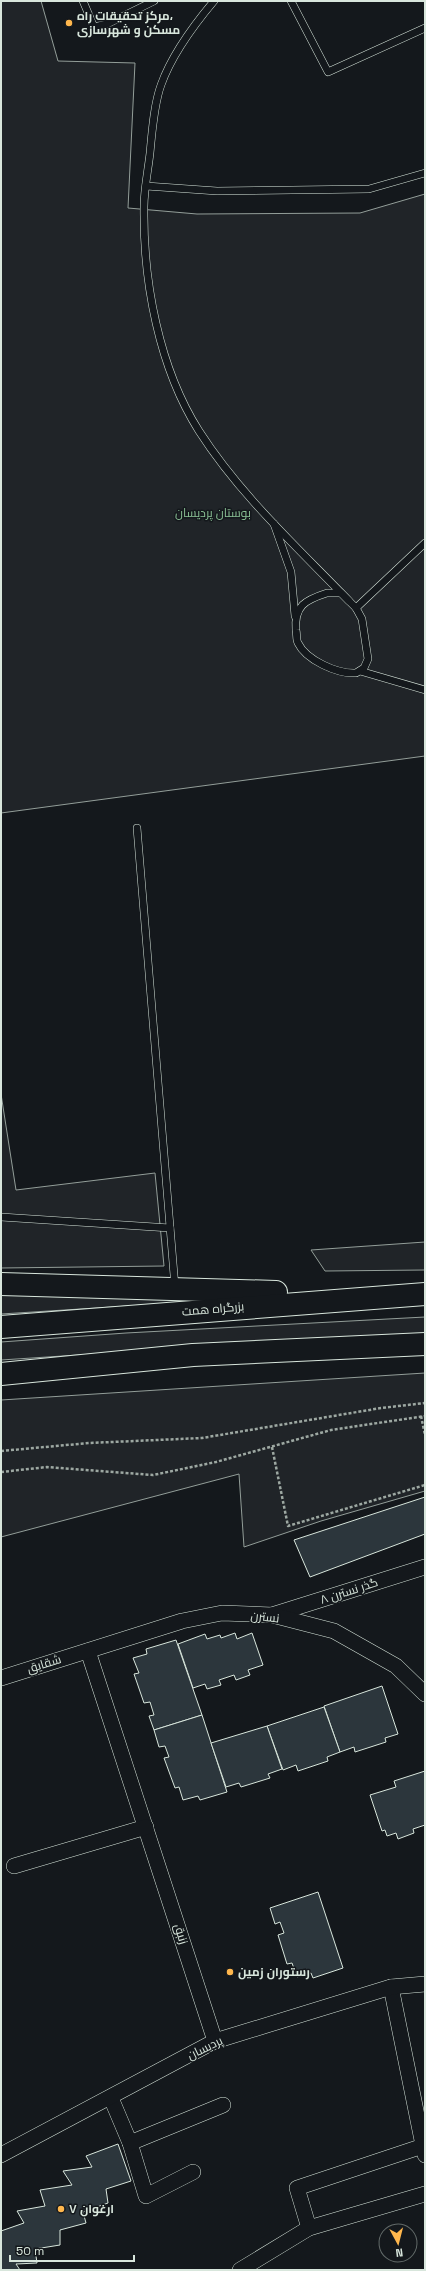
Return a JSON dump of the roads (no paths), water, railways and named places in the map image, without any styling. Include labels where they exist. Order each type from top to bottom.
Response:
[{"type":"highway","points":[[1,1284],[389,1295]]},
{"type":"highway","name":"بزرگراه همت","points":[[1,1327],[389,1295],[425,1294]]},
{"type":"highway","points":[[1,1374],[192,1355],[425,1344]]},
{"type":"street","name":"گذر نسترن ۸","points":[[272,1616],[425,1567]]},
{"type":"street","name":"نسترن","points":[[88,1651],[182,1621],[222,1613],[272,1616],[334,1631],[396,1666],[425,1694]]},
{"type":"street","name":"شقایق","points":[[1,1678],[88,1651]]},
{"type":"street","name":"زنبق","points":[[88,1651],[215,2041]]},
{"type":"street","points":[[14,1866],[146,1827]]},
{"type":"street","name":"پردیسان","points":[[1,2155],[111,2098],[215,2041],[391,1988],[425,1984]]},
{"type":"street","points":[[309,2228],[297,2188],[424,2150],[391,1988]]},
{"type":"street","points":[[111,2098],[130,2143],[146,2196],[193,2172]]},
{"type":"street","points":[[130,2143],[223,2105]]},
{"type":"street","points":[[240,2270],[309,2228],[425,2194]]},
{"type":"lane","points":[[82,1],[94,27],[107,24],[154,1]]},
{"type":"lane","points":[[214,1],[187,34],[161,85],[151,139],[144,206],[147,268],[155,321],[173,378],[199,431],[241,487],[356,608],[362,619],[368,654],[367,664],[360,671],[350,674],[319,664],[298,643],[291,572],[273,522]]},
{"type":"lane","points":[[292,1],[328,72],[425,28]]},
{"type":"lane","points":[[146,186],[217,191],[369,189],[425,173]]},
{"type":"lane","points":[[356,608],[425,543]]},
{"type":"lane","points":[[295,616],[303,605],[314,597],[327,593],[341,594],[349,601]]},
{"type":"lane","points":[[360,671],[425,690]]},
{"type":"lane","points":[[137,828],[176,1289]]},
{"type":"lane","points":[[1,1217],[170,1228]]},
{"type":"place","name":"مرکز تحقیقات راه، مسکن و شهرسازی","points":[[69,23]]},
{"type":"place","name":"رستوران زمین","points":[[230,1972]]},
{"type":"place","name":"ارغوان ۷","points":[[61,2209]]},
{"type":"park label","name":"بوستان پردیسان","points":[[213,513]]}]
